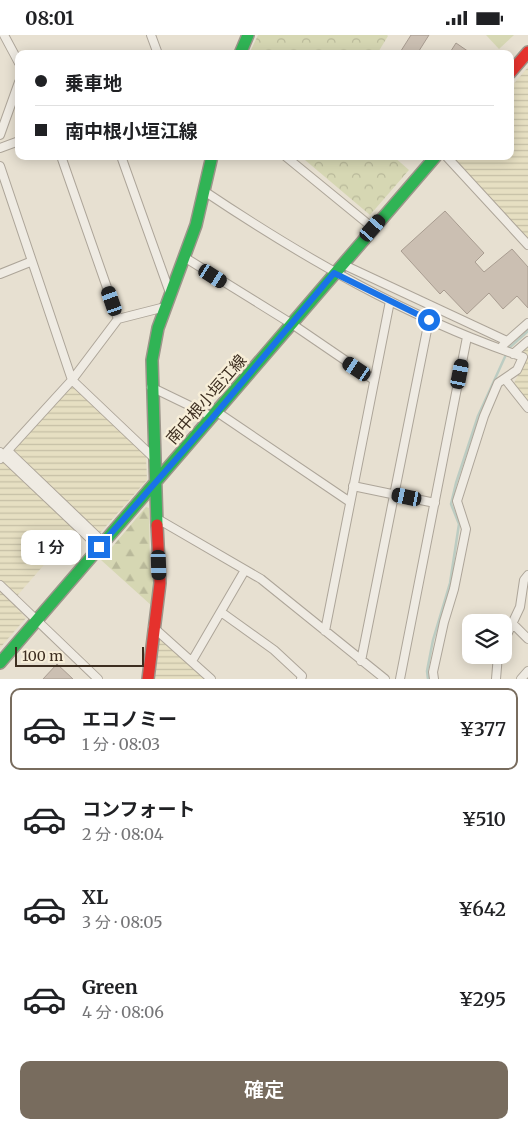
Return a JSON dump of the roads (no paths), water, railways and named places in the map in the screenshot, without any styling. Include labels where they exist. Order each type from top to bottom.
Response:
[{"type":"main road","points":[[242,50],[248,35]]},
{"type":"main road","points":[[514,68],[528,52]]},
{"type":"main road","points":[[148,679],[160,583],[156,480],[153,457],[153,354],[165,307],[196,225],[211,160]]},
{"type":"main road","name":"南中根小垣江線","points":[[0,663],[432,160]]},
{"type":"street","points":[[4,35],[15,56]]},
{"type":"street","points":[[151,35],[157,50]]},
{"type":"street","points":[[0,135],[15,93]]},
{"type":"street","points":[[0,148],[15,142]]},
{"type":"street","points":[[62,160],[118,319]]},
{"type":"street","points":[[125,160],[170,293]]},
{"type":"street","points":[[290,160],[373,228]]},
{"type":"street","points":[[450,160],[528,245]]},
{"type":"street","points":[[0,166],[30,262],[72,380],[153,457]]},
{"type":"street","points":[[204,191],[273,237],[338,269],[507,341]]},
{"type":"street","points":[[184,257],[292,324],[374,380]]},
{"type":"street","points":[[0,274],[30,262]]},
{"type":"street","points":[[338,269],[390,301],[429,320],[500,350],[523,357],[517,370],[498,383],[484,416],[457,501],[466,529],[454,589],[444,622],[433,672],[434,679]]},
{"type":"street","points":[[324,631],[390,301]]},
{"type":"street","points":[[101,544],[3,455],[72,380],[118,319],[165,307]]},
{"type":"street","points":[[361,661],[429,320]]},
{"type":"street","points":[[500,350],[507,341],[528,323]]},
{"type":"street","points":[[400,679],[467,337]]},
{"type":"street","points":[[513,354],[528,341]]},
{"type":"street","points":[[505,379],[528,408]]},
{"type":"street","points":[[152,387],[215,414],[350,502]]},
{"type":"street","points":[[353,486],[435,503]]},
{"type":"street","points":[[156,518],[261,579],[361,661],[386,679]]},
{"type":"street","points":[[192,661],[246,571]]},
{"type":"street","points":[[528,575],[524,580],[520,607],[512,623],[528,639]]},
{"type":"street","points":[[0,585],[98,679]]},
{"type":"street","points":[[221,612],[274,649],[302,677],[301,679]]},
{"type":"street","points":[[154,627],[211,679]]},
{"type":"street","points":[[496,679],[497,664]]},
{"type":"street","points":[[521,679],[528,671]]},
{"type":"waterway","points":[[428,679],[427,671],[433,640],[450,583],[459,524],[451,504],[456,483],[478,416],[509,348],[528,331]]}]
